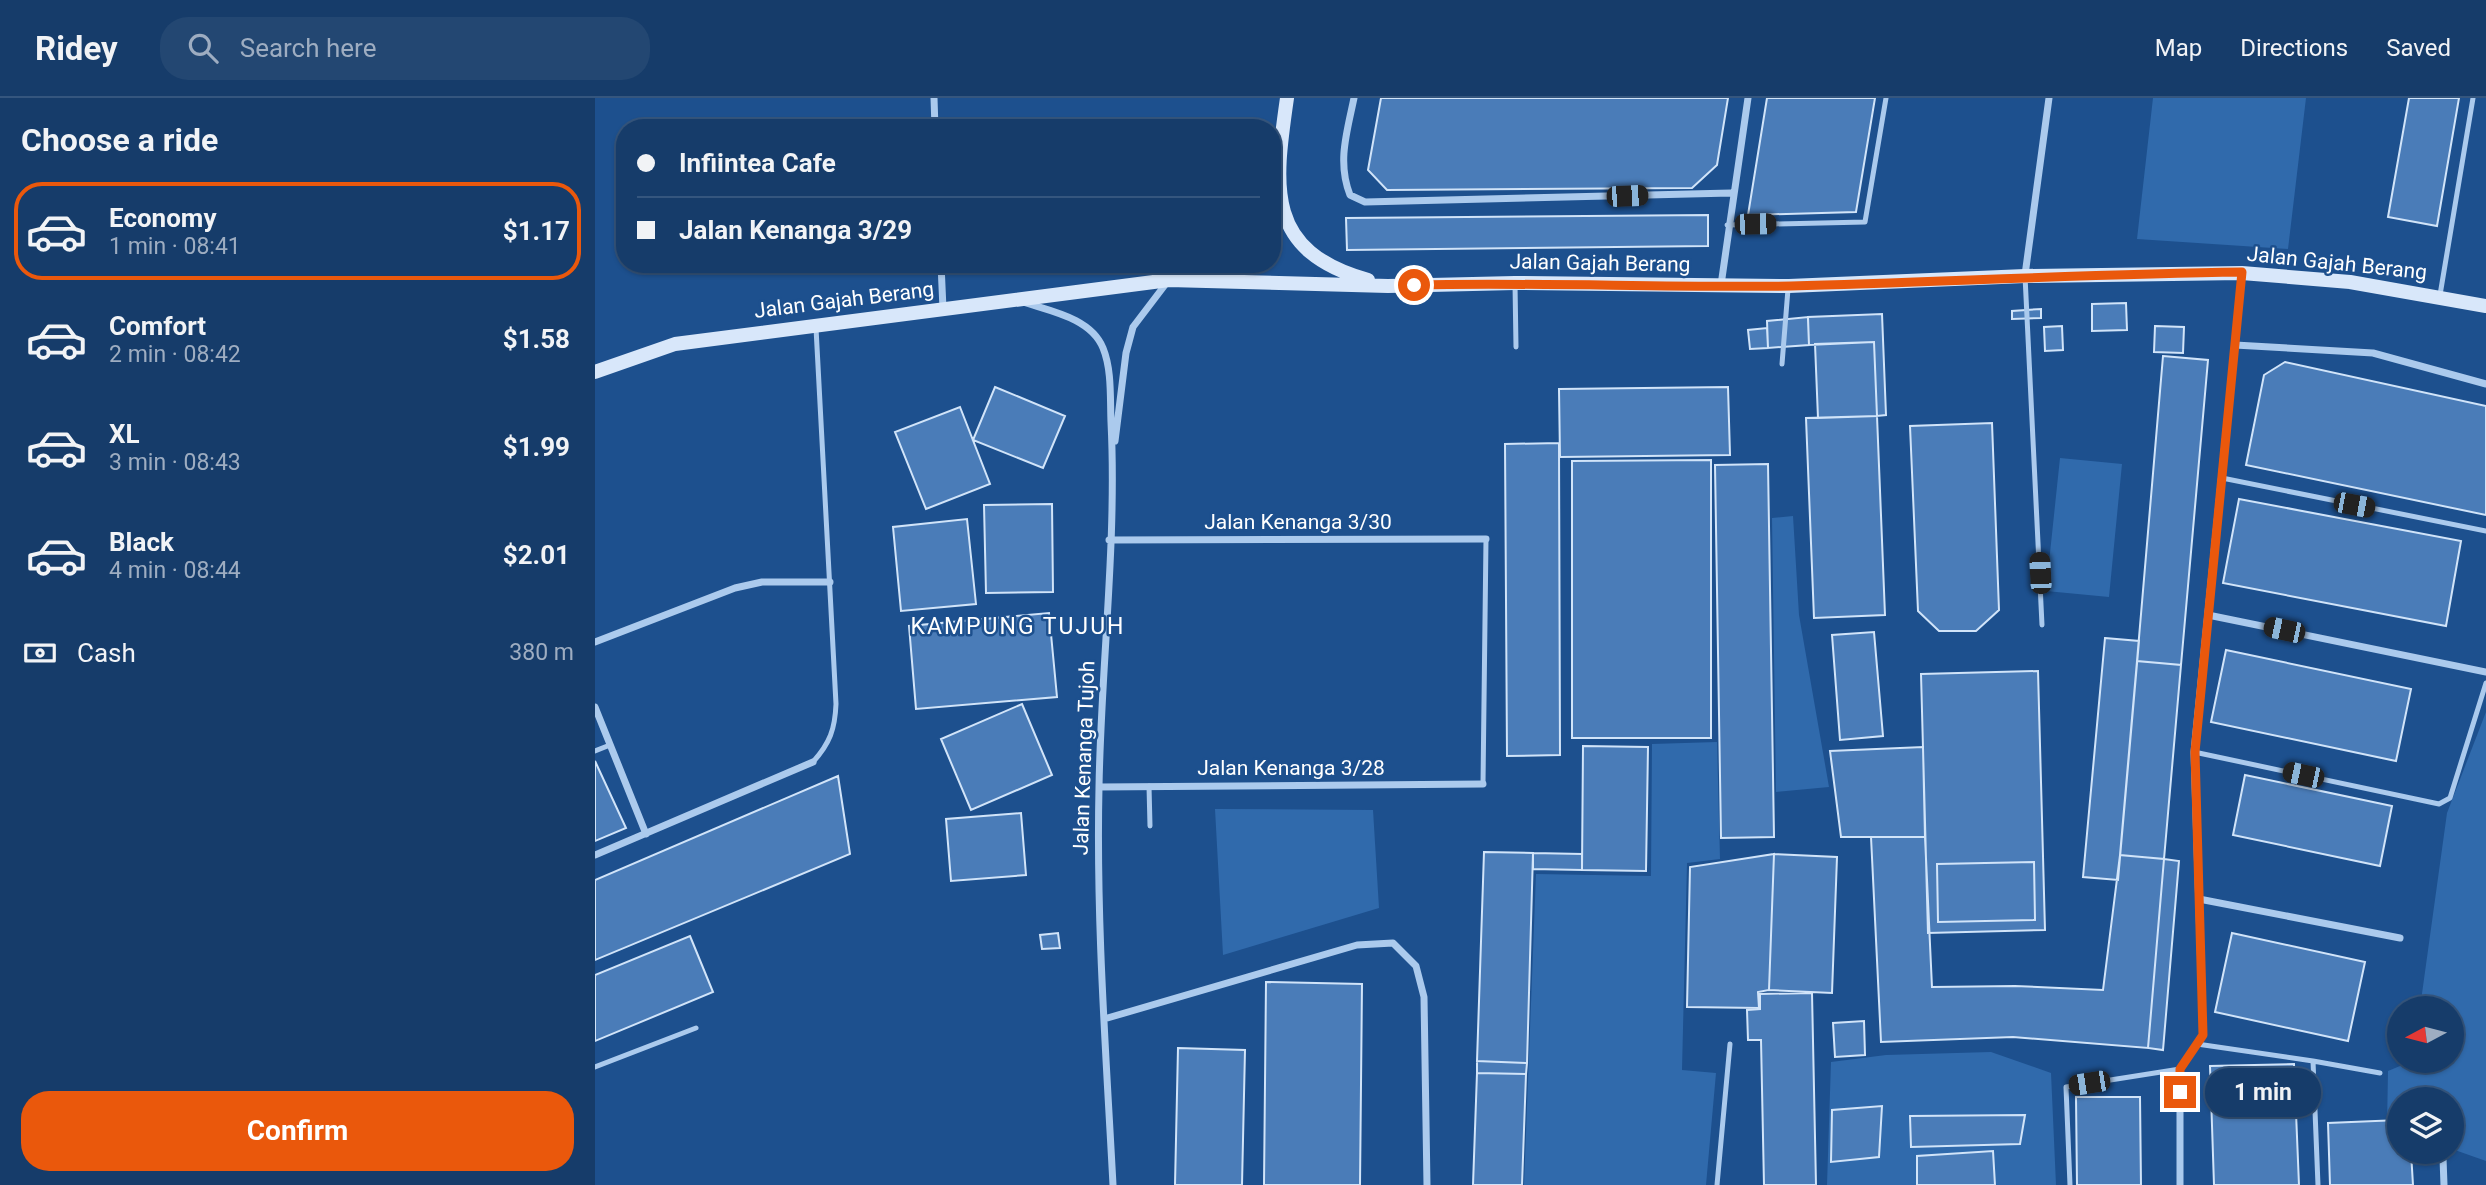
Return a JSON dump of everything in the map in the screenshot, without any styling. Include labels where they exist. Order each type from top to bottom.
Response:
[{"type":"street","points":[[934,98],[935,119]]},
{"type":"street","points":[[1281,141],[1287,98]]},
{"type":"street","points":[[1354,98],[1343,156],[1343,177],[1350,195],[1365,202],[1731,193]]},
{"type":"street","points":[[1721,285],[1731,193],[1748,98]]},
{"type":"street","points":[[2025,276],[2049,98]]},
{"type":"street","points":[[1281,203],[1290,229],[1314,259],[1340,272],[1388,286]]},
{"type":"street","points":[[2180,1185],[2180,1069],[2203,1035],[2195,752],[2242,272]]},
{"type":"street","name":"Jalan Gajah Berang","points":[[595,372],[675,344],[1168,280],[1388,286],[1515,283],[1789,286],[2025,276],[2242,272],[2350,282],[2440,295],[2486,306]]},
{"type":"street","points":[[941,273],[943,309]]},
{"type":"street","points":[[1113,459],[1126,353],[1133,327],[1174,273]]},
{"type":"street","name":"Jalan Kenanga Tujoh","points":[[1019,301],[1072,318],[1093,332],[1103,348],[1109,372],[1113,459],[1099,787],[1098,916],[1113,1185]]},
{"type":"street","points":[[2235,345],[2373,353],[2486,384]]},
{"type":"street","name":"Jalan Kenanga 3/30","points":[[1109,540],[1486,539]]},
{"type":"street","points":[[595,642],[735,588],[774,581],[830,582]]},
{"type":"street","points":[[2208,615],[2486,672]]},
{"type":"street","points":[[595,707],[646,834]]},
{"type":"street","points":[[595,855],[813,761]]},
{"type":"street","name":"Jalan Kenanga 3/28","points":[[1099,787],[1483,784]]},
{"type":"street","points":[[2199,900],[2400,938]]},
{"type":"street","points":[[1104,1019],[1357,945],[1393,943],[1416,966],[1424,997],[1427,1185]]},
{"type":"street","points":[[2443,1164],[2444,1185]]},
{"type":"lane","points":[[1727,225],[1865,222],[1886,98]]},
{"type":"lane","points":[[2440,295],[2473,98]]},
{"type":"lane","points":[[2025,276],[2042,625]]},
{"type":"lane","points":[[1515,283],[1516,347]]},
{"type":"lane","points":[[1782,363],[1789,286]]},
{"type":"lane","points":[[813,761],[828,745],[835,726],[830,582],[815,325]]},
{"type":"lane","points":[[2222,478],[2486,531]]},
{"type":"lane","points":[[1483,784],[1486,539]]},
{"type":"lane","points":[[2195,752],[2439,804],[2449,797],[2486,683]]},
{"type":"lane","points":[[595,751],[610,745]]},
{"type":"lane","points":[[1149,786],[1150,826]]},
{"type":"lane","points":[[595,1068],[696,1028]]},
{"type":"lane","points":[[1717,1185],[1730,1044]]},
{"type":"lane","points":[[2197,1044],[2380,1073]]},
{"type":"lane","points":[[2313,1061],[2318,1185]]},
{"type":"lane","points":[[2070,1185],[2066,1087],[2180,1069]]},
{"type":"shaded area","points":[[2153,98],[2306,98],[2288,249],[2137,239]]},
{"type":"shaded area","points":[[2060,458],[2122,464],[2109,597],[2046,591]]},
{"type":"shaded area","points":[[1793,516],[1799,615],[1829,787],[1776,792],[1772,518]]},
{"type":"shaded area","points":[[2486,712],[2486,1161],[2464,1153],[2464,1087],[2388,1087],[2388,1073],[2464,1073],[2464,996],[2422,996],[2447,813]]},
{"type":"shaded area","points":[[1717,742],[1720,859],[1687,863],[1682,1070],[1716,1073],[1706,1185],[1524,1185],[1536,874],[1651,876],[1652,744]]},
{"type":"shaded area","points":[[1215,809],[1373,810],[1379,908],[1223,955]]},
{"type":"shaded area","points":[[1991,1052],[2051,1073],[2056,1185],[1827,1185],[1831,1062],[1886,1055]]},
{"type":"building","points":[[1381,98],[1728,98],[1717,165],[1692,188],[1387,190],[1368,170]]},
{"type":"building","points":[[1767,98],[1875,98],[1856,212],[1748,215]]},
{"type":"building","points":[[2409,98],[2459,98],[2437,226],[2388,217]]},
{"type":"building","points":[[1708,215],[1708,246],[1347,250],[1346,218]]},
{"type":"building","points":[[2126,303],[2127,330],[2092,331],[2092,304]]},
{"type":"building","points":[[2041,309],[2041,318],[2012,319],[2012,311]]},
{"type":"building","points":[[1882,314],[1886,415],[1877,416],[1874,342],[1809,345],[1808,317]]},
{"type":"building","points":[[1808,317],[1809,345],[1768,348],[1767,321]]},
{"type":"building","points":[[2062,326],[2063,350],[2045,351],[2044,327]]},
{"type":"building","points":[[2155,326],[2184,327],[2183,353],[2154,352]]},
{"type":"building","points":[[1767,328],[1768,348],[1750,349],[1748,330]]},
{"type":"building","points":[[1874,342],[1877,416],[1818,418],[1815,344]]},
{"type":"building","points":[[2163,356],[2208,360],[2181,665],[2137,661]]},
{"type":"building","points":[[2285,362],[2486,406],[2486,515],[2246,465],[2264,375]]},
{"type":"building","points":[[995,387],[1065,416],[1043,468],[973,440]]},
{"type":"building","points":[[1728,387],[1730,455],[1560,457],[1559,389]]},
{"type":"building","points":[[960,407],[990,484],[926,509],[895,432]]},
{"type":"building","points":[[1877,416],[1885,615],[1814,618],[1806,418]]},
{"type":"building","points":[[1992,423],[1999,610],[1976,631],[1939,631],[1918,611],[1910,426]]},
{"type":"building","points":[[1559,443],[1560,755],[1507,756],[1505,444]]},
{"type":"building","points":[[1711,460],[1711,738],[1572,738],[1572,461]]},
{"type":"building","points":[[1768,464],[1774,837],[1721,838],[1715,465]]},
{"type":"building","points":[[2239,499],[2461,541],[2446,626],[2223,583]]},
{"type":"building","points":[[1052,504],[1053,592],[986,593],[984,505]]},
{"type":"building","points":[[967,519],[976,604],[901,611],[893,527]]},
{"type":"building","points":[[1049,613],[1057,697],[916,709],[909,626]]},
{"type":"building","points":[[1874,632],[1883,736],[1840,740],[1832,635]]},
{"type":"building","points":[[2105,638],[2139,641],[2118,880],[2083,877]]},
{"type":"building","points":[[2226,650],[2411,689],[2396,761],[2211,722]]},
{"type":"building","points":[[2137,661],[2181,665],[2164,859],[2120,855]]},
{"type":"building","points":[[2038,671],[2045,930],[1928,933],[1921,674]]},
{"type":"building","points":[[1022,704],[1052,775],[971,810],[941,739]]},
{"type":"building","points":[[1583,746],[1648,747],[1646,871],[1582,870]]},
{"type":"building","points":[[1923,747],[1925,837],[1841,837],[1830,751]]},
{"type":"building","points":[[595,761],[626,828],[595,841]]},
{"type":"building","points":[[2245,775],[2392,806],[2380,866],[2233,835]]},
{"type":"building","points":[[838,776],[850,854],[595,960],[595,880]]},
{"type":"building","points":[[1021,813],[1026,875],[951,881],[946,819]]},
{"type":"building","points":[[1871,837],[1925,837],[1932,987],[2015,986],[2103,990],[2120,855],[2164,859],[2148,1048],[2013,1037],[1881,1042]]},
{"type":"building","points":[[1484,852],[1533,853],[1527,1063],[1477,1061]]},
{"type":"building","points":[[1533,853],[1582,854],[1582,870],[1533,869]]},
{"type":"building","points":[[1774,854],[1837,857],[1832,993],[1769,990]]},
{"type":"building","points":[[1774,854],[1769,990],[1758,992],[1759,1008],[1687,1007],[1690,867]]},
{"type":"building","points":[[2164,859],[2179,861],[2163,1050],[2148,1048]]},
{"type":"building","points":[[2034,862],[2035,920],[1938,922],[1937,864]]},
{"type":"building","points":[[1058,933],[1060,948],[1042,949],[1040,935]]},
{"type":"building","points":[[2232,933],[2365,962],[2348,1041],[2215,1012]]},
{"type":"building","points":[[690,936],[713,992],[595,1041],[595,975]]},
{"type":"building","points":[[1266,982],[1362,984],[1360,1185],[1264,1185]]},
{"type":"building","points":[[1812,993],[1816,1185],[1764,1185],[1761,1040],[1748,1040],[1747,1010],[1760,1009],[1760,994]]},
{"type":"building","points":[[1864,1021],[1865,1055],[1835,1057],[1833,1023]]},
{"type":"building","points":[[1178,1048],[1245,1050],[1242,1185],[1175,1185]]},
{"type":"building","points":[[1477,1061],[1527,1063],[1526,1074],[1477,1073]]},
{"type":"building","points":[[2294,1064],[2299,1185],[2214,1185],[2210,1066]]},
{"type":"building","points":[[1477,1073],[1526,1074],[1522,1185],[1473,1185]]},
{"type":"building","points":[[2076,1097],[2140,1097],[2141,1185],[2077,1185]]},
{"type":"building","points":[[1882,1106],[1879,1157],[1831,1162],[1832,1110]]},
{"type":"building","points":[[2025,1115],[2020,1144],[1911,1147],[1910,1116]]},
{"type":"building","points":[[2387,1121],[2387,1164],[2412,1164],[2413,1185],[2330,1185],[2328,1123]]},
{"type":"building","points":[[1993,1151],[1995,1185],[1917,1185],[1917,1156]]},
{"type":"district","name":"KAMPUNG TUJUH","points":[[1018,626]]},
{"type":"route","points":[[1414,285],[1515,283],[1789,286],[2025,276],[2242,272],[2195,752],[2203,1035],[2180,1069],[2180,1092]]}]
